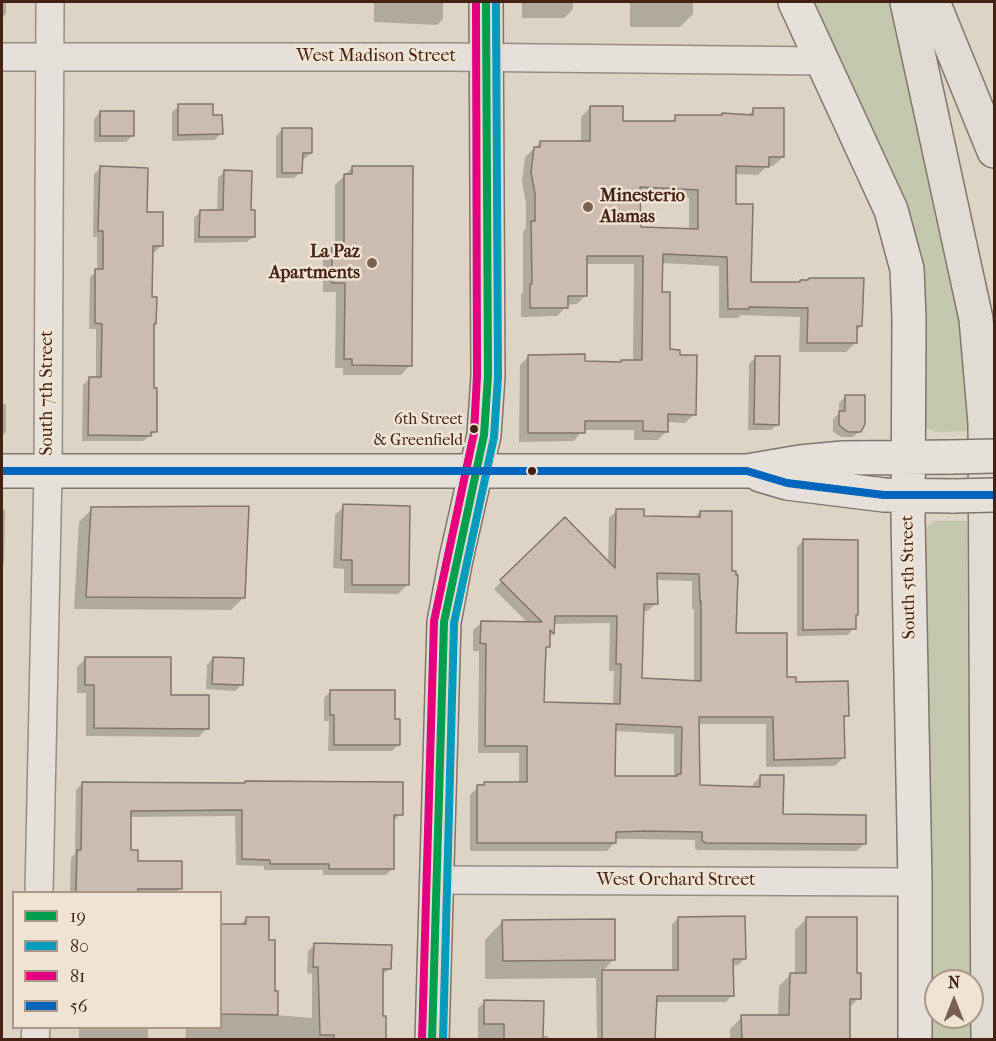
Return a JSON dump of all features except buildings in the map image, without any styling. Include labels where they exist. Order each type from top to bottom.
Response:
[{"type":"main road","points":[[432,1040],[444,622],[484,435],[488,376],[486,2]]},
{"type":"main road","name":"South 5th Street","points":[[795,2],[891,210],[907,269],[915,1040]]},
{"type":"main road","points":[[907,2],[976,319],[984,411],[988,1040]]},
{"type":"main road","points":[[933,2],[994,151]]},
{"type":"main road","points":[[2,471],[747,471],[800,462],[843,458],[994,456]]},
{"type":"main road","points":[[747,471],[787,483],[884,495],[994,495]]},
{"type":"street","name":"South 7th Street","points":[[39,891],[48,472],[50,2]]},
{"type":"street","name":"West Madison Street","points":[[2,57],[822,60]]},
{"type":"street","name":"West Orchard Street","points":[[436,880],[915,882]]},
{"type":"green space","points":[[812,2],[889,2],[901,32],[945,210],[960,331],[968,431],[938,432],[924,428],[922,330]]},
{"type":"green space","points":[[936,521],[967,521],[971,969],[927,969],[924,528]]},
{"type":"green space","points":[[927,1029],[971,1029],[971,1039],[927,1039]]},
{"type":"transit line","name":"81","points":[[422,1040],[434,621],[474,433],[477,376],[476,2]]},
{"type":"transit line","name":"19","points":[[432,1040],[444,622],[484,435],[488,376],[486,2]]},
{"type":"transit line","name":"80","points":[[443,1040],[454,623],[494,437],[498,377],[496,2]]},
{"type":"transit line","name":"56","points":[[2,471],[747,471],[787,483],[884,495],[994,495]]},
{"type":"place","name":"Minesterio Alamas","points":[[588,207]]},
{"type":"place","name":"La Paz Apartments","points":[[372,263]]},
{"type":"place","name":"6th Street & Greenfield","points":[[474,429]]}]
